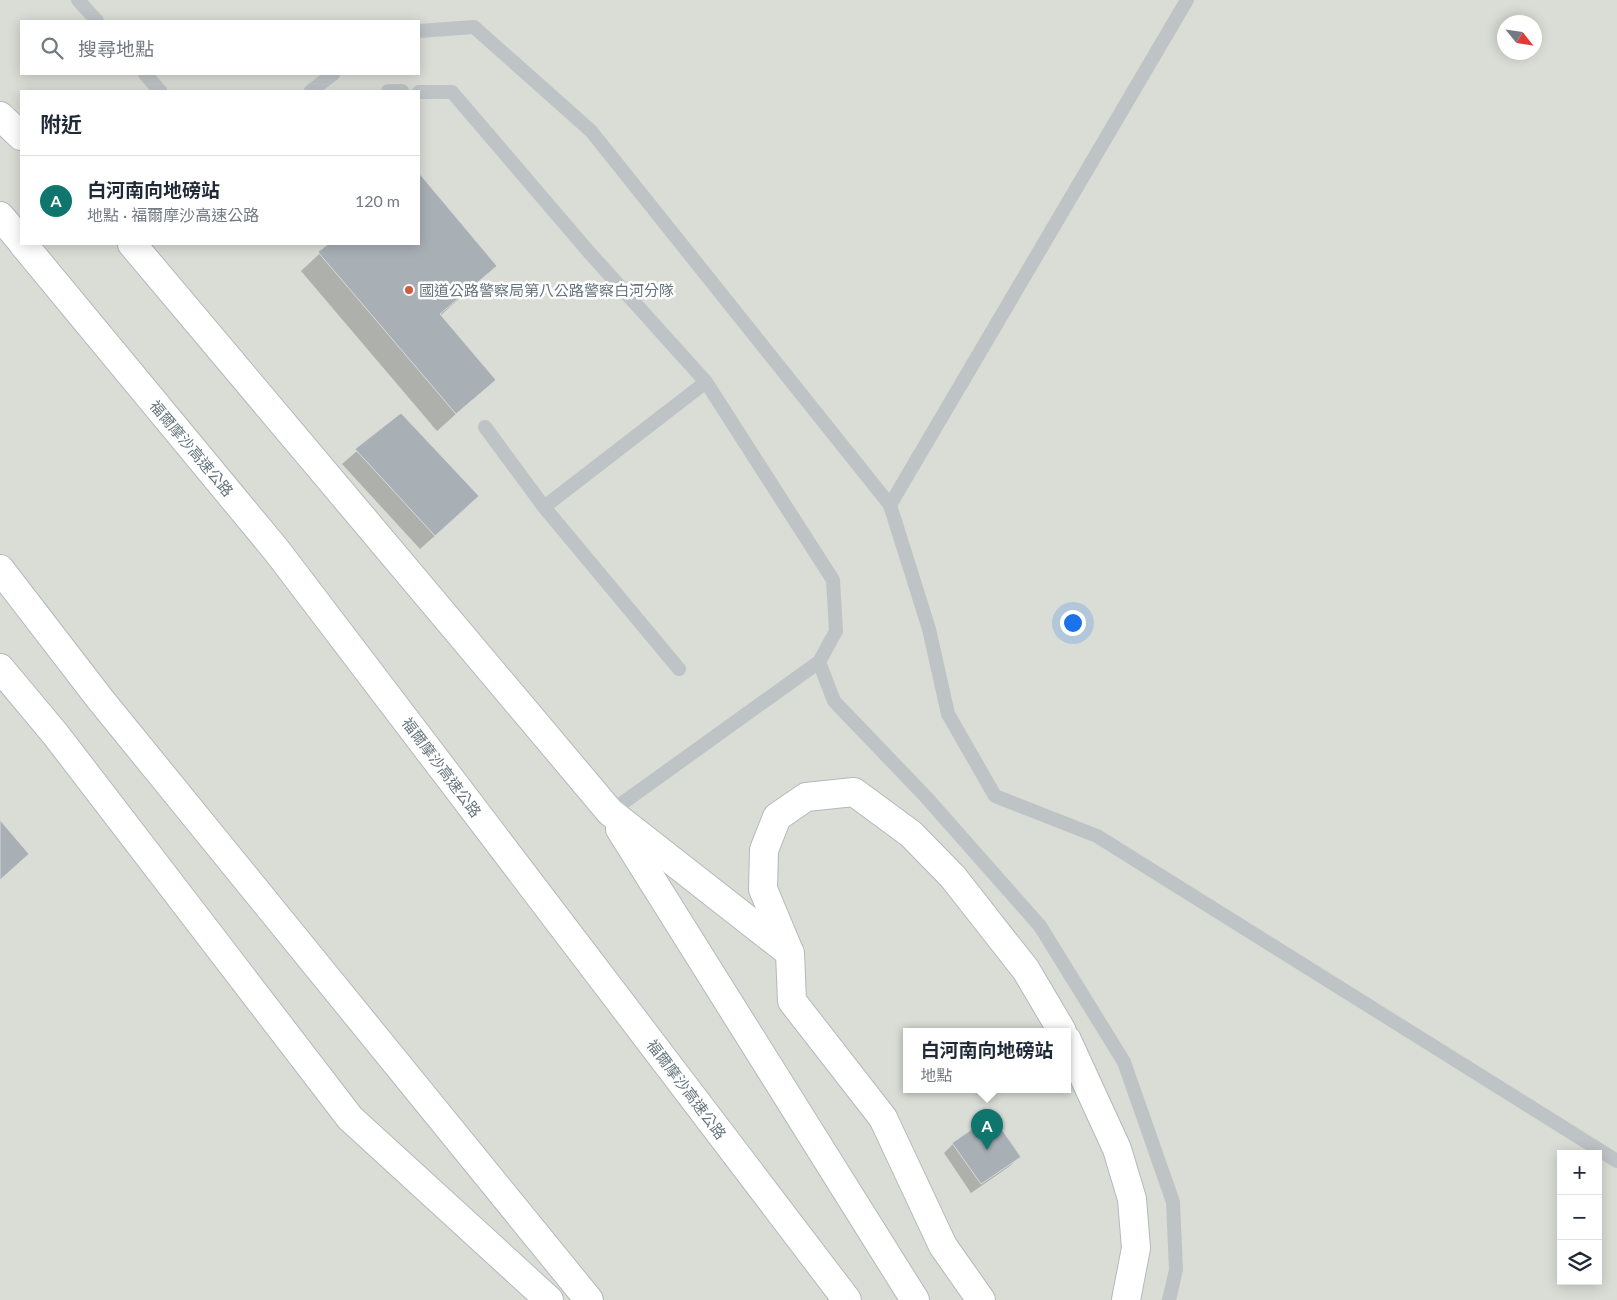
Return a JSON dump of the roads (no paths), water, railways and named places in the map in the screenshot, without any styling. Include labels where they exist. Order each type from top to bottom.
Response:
[{"type":"highway","points":[[0,116],[20,135]]},
{"type":"highway","name":"福爾摩沙高速公路","points":[[0,216],[20,240]]},
{"type":"highway","name":"福爾摩沙高速公路","points":[[24,245],[277,551],[847,1300]]},
{"type":"highway","points":[[133,245],[610,812],[915,1300]]},
{"type":"highway","points":[[0,570],[100,699],[589,1300]]},
{"type":"highway","points":[[0,668],[56,735],[350,1118],[549,1300]]},
{"type":"highway","points":[[981,1300],[943,1246],[883,1118],[792,1001],[790,953],[762,890],[764,850],[777,818],[806,797],[854,792],[911,834],[953,877],[1026,970],[1060,1028]]},
{"type":"highway","points":[[610,812],[790,953]]},
{"type":"highway","points":[[1071,1049],[1117,1149],[1132,1199],[1136,1248],[1126,1300]]},
{"type":"lane","points":[[78,0],[97,20]]},
{"type":"lane","points":[[890,505],[1187,0]]},
{"type":"lane","points":[[420,31],[474,27],[591,131],[890,505],[929,630],[948,714],[995,796],[1097,836],[1617,1161]]},
{"type":"lane","points":[[146,75],[159,90]]},
{"type":"lane","points":[[312,90],[331,75]]},
{"type":"lane","points":[[420,92],[452,92],[588,251],[706,382],[833,580],[836,631],[819,662],[610,812]]},
{"type":"lane","points":[[544,507],[706,382]]},
{"type":"lane","points":[[485,427],[544,507],[679,669]]},
{"type":"lane","points":[[819,662],[834,700],[926,797],[1040,926],[1124,1062],[1173,1202],[1176,1270],[1168,1300]]},
{"type":"place","name":"國道公路警察局第八公路警察白河分隊","points":[[409,290]]},
{"type":"place","name":"白河南向地磅站","points":[[987,1150]]}]
